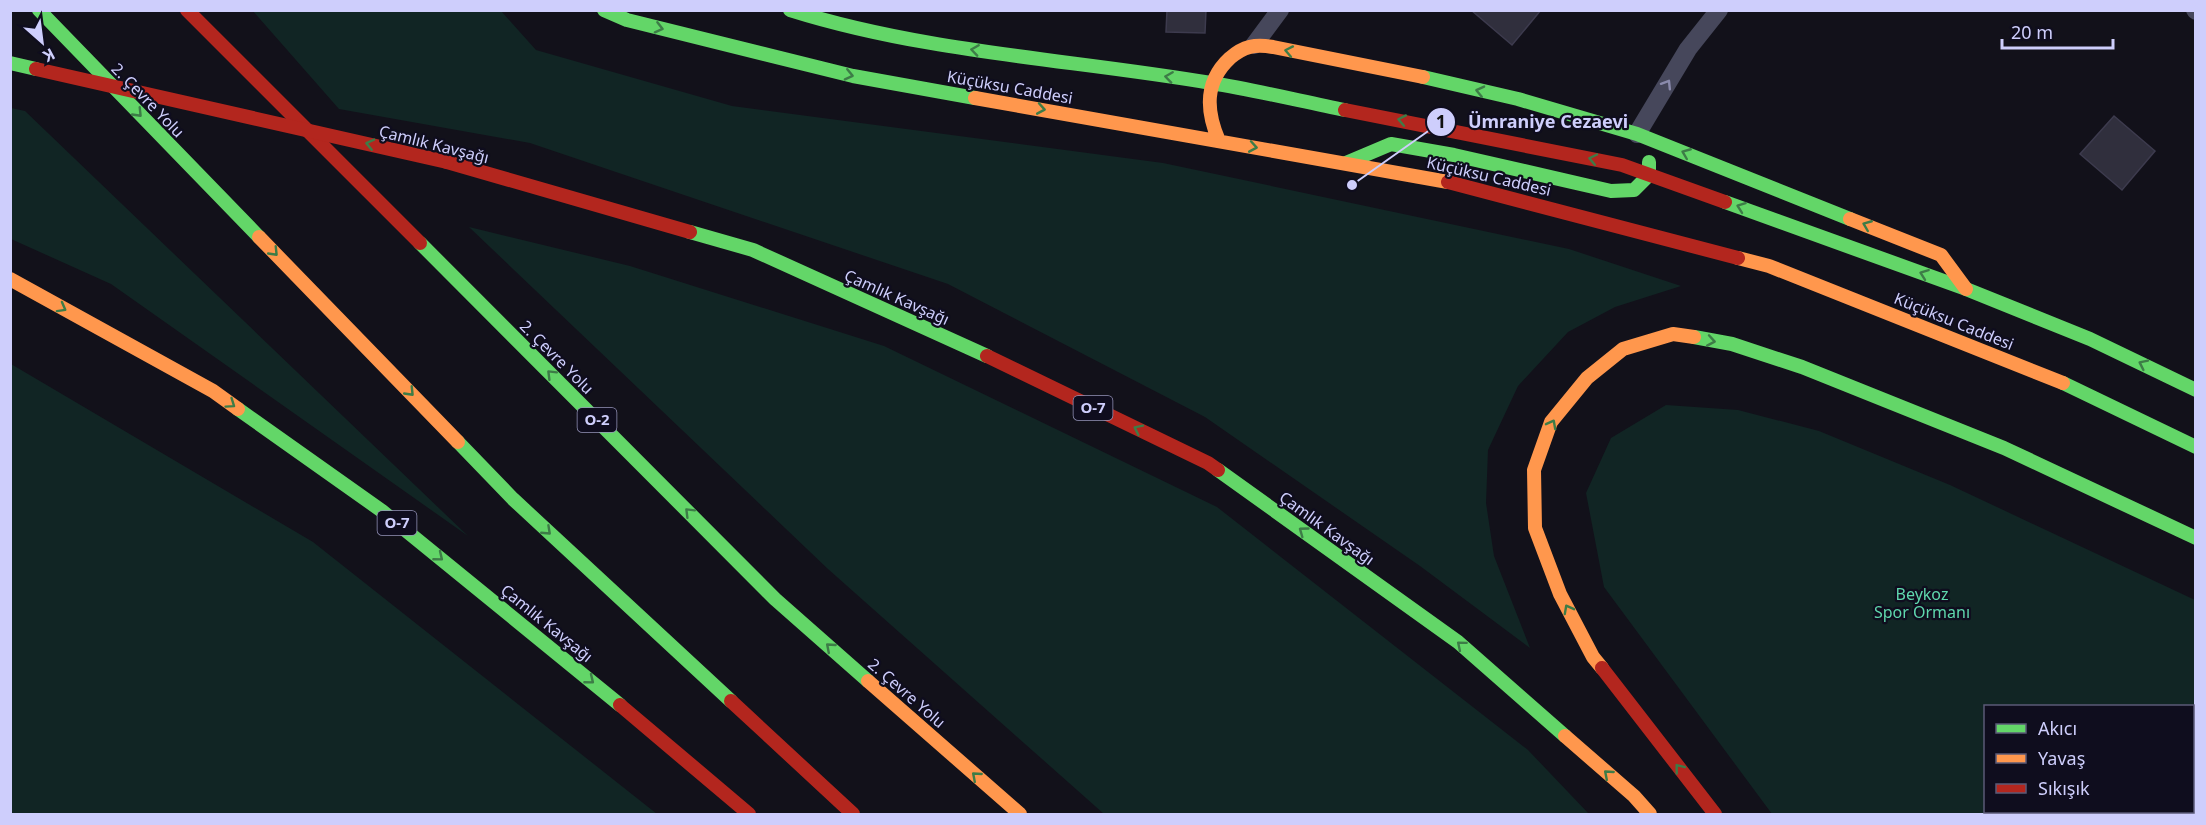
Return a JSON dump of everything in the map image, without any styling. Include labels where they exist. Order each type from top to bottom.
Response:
[{"type":"main road","name":"2. Çevre Yolu","points":[[39,10],[513,499],[853,814]]},
{"type":"main road","name":"2. Çevre Yolu","points":[[188,10],[775,599],[1020,814]]},
{"type":"main road","name":"Küçüksu Caddesi","points":[[604,10],[627,20],[853,76],[1456,183],[1769,266],[2058,380],[2196,447]]},
{"type":"main road","name":"Küçüksu Caddesi","points":[[790,10],[841,26],[951,47],[1211,83],[1622,165],[1966,289],[2090,339],[2196,390]]},
{"type":"main road","points":[[1219,141],[1210,123],[1208,105],[1211,83],[1221,65],[1239,50],[1254,45],[1476,90],[1587,117],[1637,134],[1941,255],[1966,289]]},
{"type":"main road","name":"Çamlık Kavşağı","points":[[10,63],[447,162],[753,250],[958,342],[1208,464],[1458,642],[1634,796],[1650,814]]},
{"type":"main road","points":[[1346,163],[1391,144],[1454,155],[1611,191],[1634,190],[1649,175],[1649,154],[1637,134]]},
{"type":"main road","name":"Çamlık Kavşağı","points":[[10,279],[213,391],[382,511],[601,688],[749,814]]},
{"type":"main road","points":[[1715,814],[1593,657],[1560,594],[1534,528],[1534,470],[1551,422],[1587,378],[1623,349],[1673,334],[1732,344],[1802,367],[2004,448],[2196,538]]},
{"type":"lane","points":[[1254,45],[1280,10]]},
{"type":"lane","points":[[1637,134],[1688,49],[1719,10]]},
{"type":"green space","points":[[253,11],[501,11],[536,50],[732,106],[1163,163],[1569,249],[1681,286],[1615,307],[1568,332],[1518,386],[1488,450],[1486,503],[1494,556],[1530,648],[1420,566],[1205,417],[948,284],[530,143],[339,109]]},
{"type":"green space","points":[[11,108],[25,111],[468,536],[111,284],[11,239]]},
{"type":"green space","points":[[469,227],[630,266],[884,346],[1217,507],[1528,750],[1589,814],[1104,814],[828,569]]},
{"type":"green space","points":[[11,364],[313,542],[657,814],[11,814]]},
{"type":"green space","name":"Beykoz Spor Ormanı","points":[[1666,405],[1738,410],[1819,431],[1950,485],[2195,600],[2195,814],[1772,814],[1604,587],[1586,493],[1611,438]]},
{"type":"building","points":[[1167,10],[1206,10],[1205,33],[1166,32]]},
{"type":"building","points":[[1471,10],[1541,10],[1512,45]]},
{"type":"building","points":[[2114,116],[2155,151],[2122,190],[2080,154]]},
{"type":"traffic: fast","points":[[39,10],[259,237]]},
{"type":"traffic: fast","points":[[604,10],[627,20],[853,76],[975,98]]},
{"type":"traffic: fast","points":[[790,10],[842,24],[946,46],[1211,83],[1345,110]]},
{"type":"traffic: fast","points":[[10,63],[36,69]]},
{"type":"traffic: fast","points":[[1423,77],[1518,99],[1637,134],[1850,219]]},
{"type":"traffic: fast","points":[[1346,163],[1391,144],[1454,155],[1611,191],[1634,190],[1649,175],[1649,162]]},
{"type":"traffic: fast","points":[[1725,202],[1966,289],[2090,339],[2196,390]]},
{"type":"traffic: fast","points":[[690,232],[753,250],[987,356]]},
{"type":"traffic: fast","points":[[420,243],[775,599],[868,681]]},
{"type":"traffic: fast","points":[[1694,337],[1732,344],[1802,367],[2004,448],[2196,538]]},
{"type":"traffic: fast","points":[[2063,383],[2196,447]]},
{"type":"traffic: fast","points":[[238,409],[382,511],[620,705]]},
{"type":"traffic: fast","points":[[458,442],[513,499],[731,701]]},
{"type":"traffic: fast","points":[[1218,470],[1458,642],[1565,736]]},
{"type":"traffic: slow","points":[[1219,141],[1210,108],[1215,77],[1230,58],[1250,47],[1273,47],[1423,77]]},
{"type":"traffic: slow","points":[[975,98],[1448,182]]},
{"type":"traffic: slow","points":[[1850,219],[1941,255],[1966,289]]},
{"type":"traffic: slow","points":[[259,237],[458,442]]},
{"type":"traffic: slow","points":[[1738,258],[1769,266],[2063,383]]},
{"type":"traffic: slow","points":[[10,279],[213,391],[238,409]]},
{"type":"traffic: slow","points":[[1602,668],[1593,657],[1560,594],[1535,528],[1534,470],[1551,422],[1587,378],[1623,349],[1673,334],[1694,337]]},
{"type":"traffic: slow","points":[[868,681],[1020,814]]},
{"type":"traffic: slow","points":[[1565,736],[1634,796],[1650,814]]},
{"type":"traffic: jam","points":[[187,10],[420,243]]},
{"type":"traffic: jam","points":[[36,69],[447,162]]},
{"type":"traffic: jam","points":[[1345,110],[1622,165],[1725,202]]},
{"type":"traffic: jam","points":[[447,162],[690,232]]},
{"type":"traffic: jam","points":[[1448,182],[1738,258]]},
{"type":"traffic: jam","points":[[987,356],[1208,463],[1218,470]]},
{"type":"traffic: jam","points":[[1602,668],[1715,814]]},
{"type":"traffic: jam","points":[[731,701],[853,814]]},
{"type":"traffic: jam","points":[[620,705],[749,814]]},
{"type":"place","name":"Ümraniye Cezaevi","points":[[1352,185]]}]
